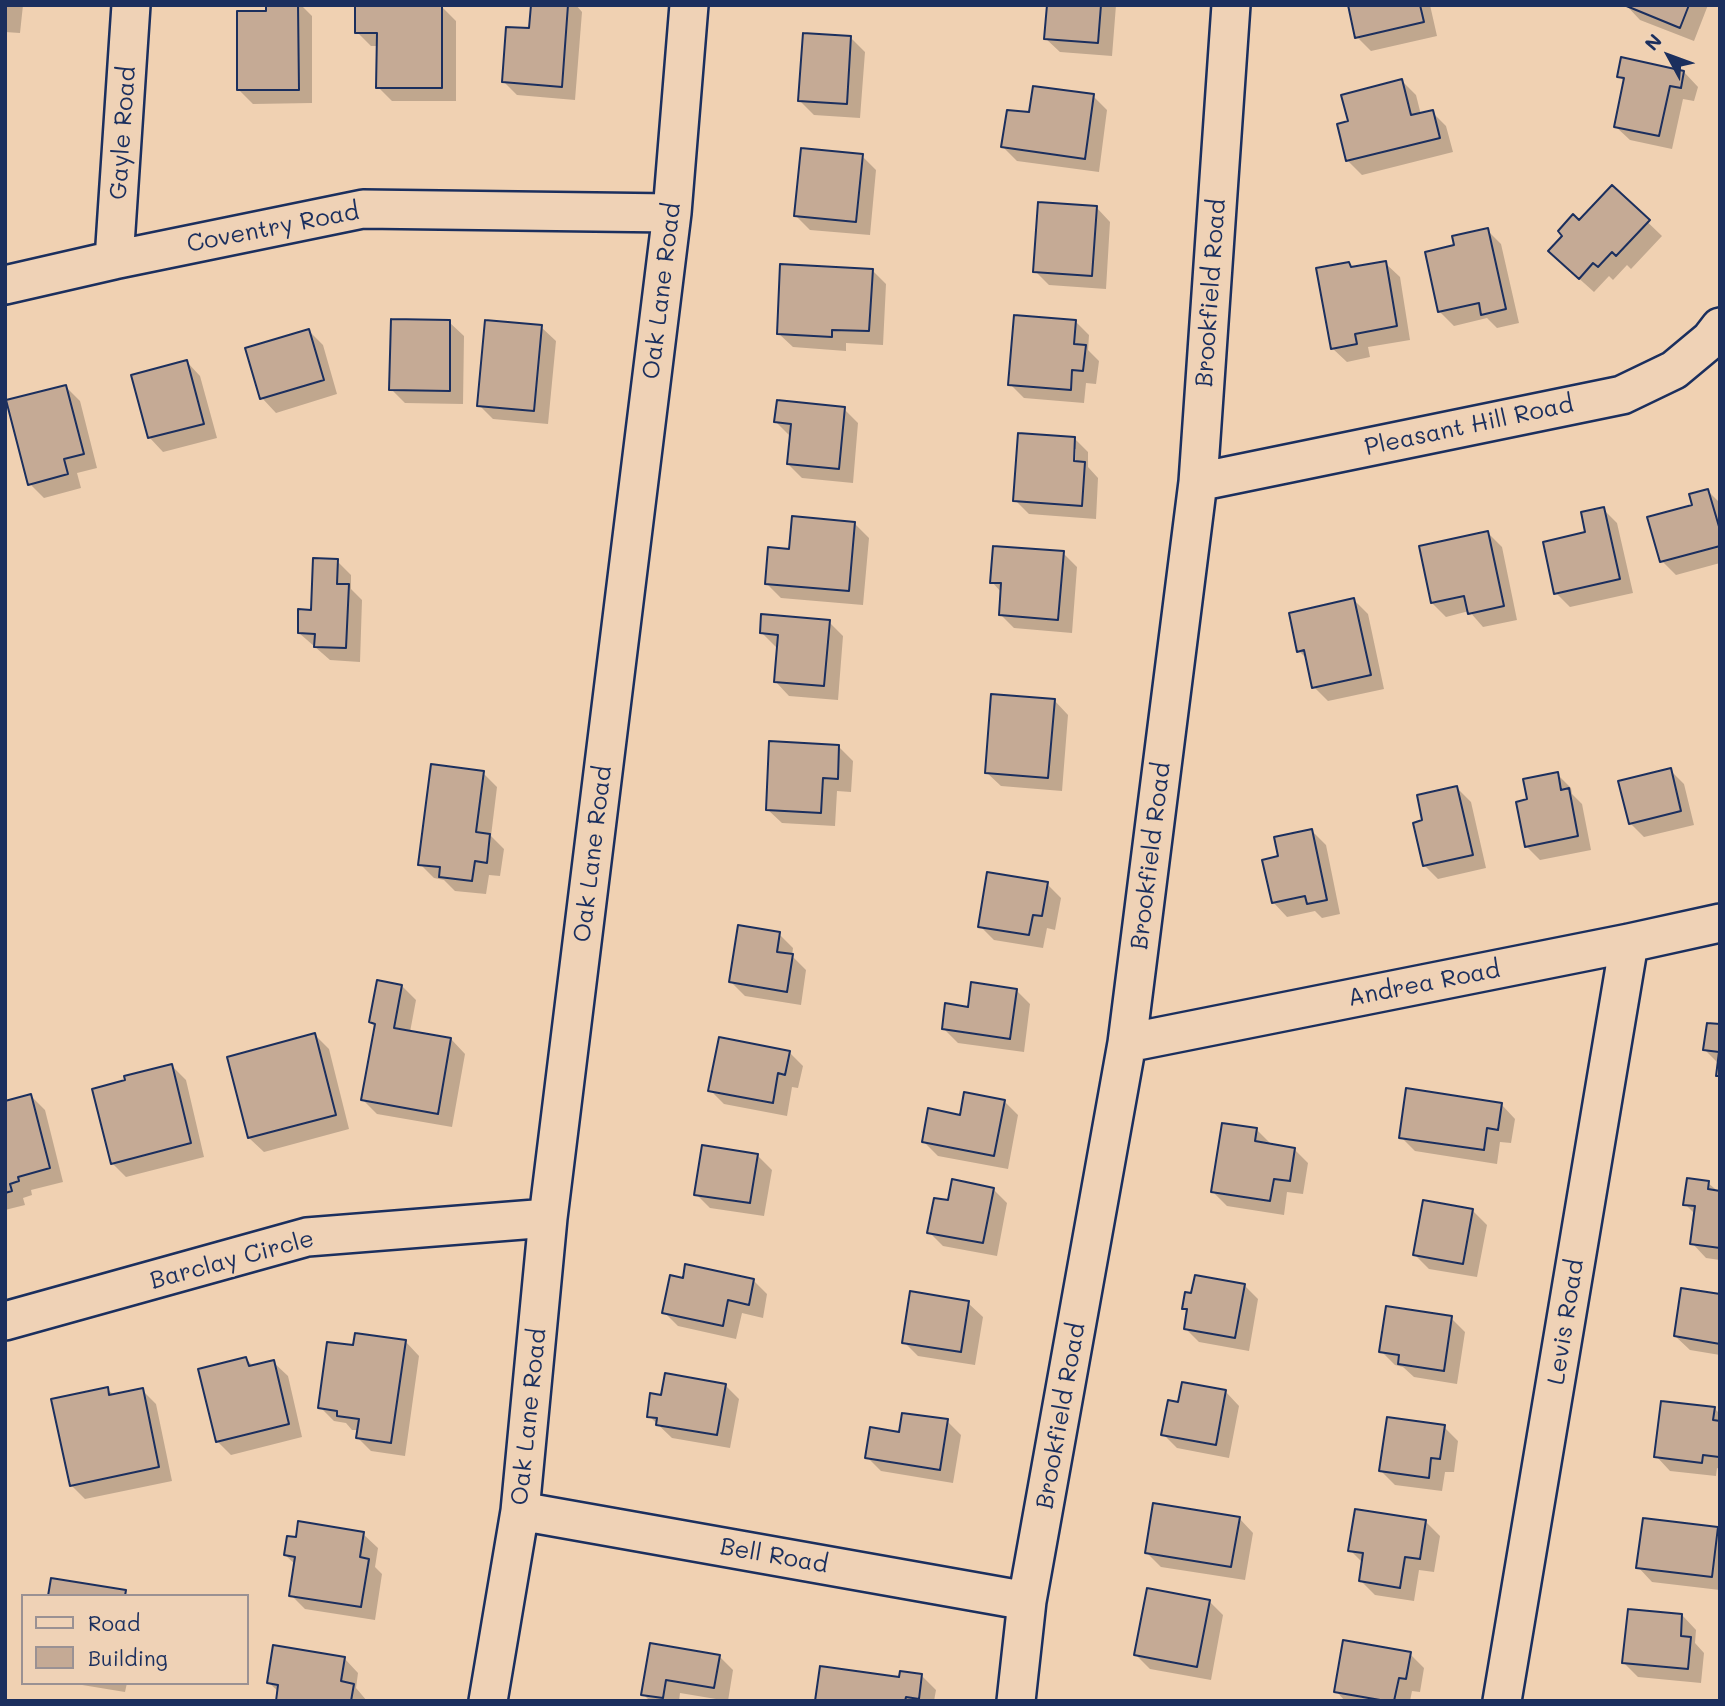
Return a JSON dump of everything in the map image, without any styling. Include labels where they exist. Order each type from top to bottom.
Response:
[{"type":"street","name":"Gayle Road","points":[[114,260],[131,5]]},
{"type":"street","name":"Oak Lane Road","points":[[488,1701],[520,1511],[548,1218],[672,213],[689,5]]},
{"type":"street","name":"Brookfield Road","points":[[1016,1701],[1027,1601],[1128,1043],[1198,482],[1231,5]]},
{"type":"street","name":"Coventry Road","points":[[5,285],[363,209],[672,213]]},
{"type":"street","name":"Pleasant Hill Road","points":[[1198,482],[1622,395],[1674,370],[1710,340],[1720,327]]},
{"type":"street","name":"Andrea Road","points":[[1128,1043],[1720,923]]},
{"type":"street","name":"Levis Road","points":[[1502,1701],[1629,943]]},
{"type":"street","name":"Barclay Circle","points":[[5,1321],[307,1237],[548,1218]]},
{"type":"street","name":"Bell Road","points":[[520,1511],[1027,1601]]},
{"type":"building","points":[[266,5],[298,5],[299,90],[237,90],[237,11],[266,11]]},
{"type":"building","points":[[355,5],[442,5],[442,88],[376,88],[377,33],[355,33]]},
{"type":"building","points":[[531,5],[568,5],[562,87],[502,82],[506,27],[529,28]]},
{"type":"building","points":[[1047,5],[1101,5],[1098,43],[1044,39]]},
{"type":"building","points":[[1348,5],[1420,5],[1424,22],[1355,38]]},
{"type":"building","points":[[1624,5],[1689,5],[1680,28]]},
{"type":"building","points":[[803,33],[851,36],[847,104],[798,101]]},
{"type":"building","points":[[1621,57],[1684,71],[1681,88],[1670,86],[1659,136],[1614,127],[1624,78],[1617,77]]},
{"type":"building","points":[[1402,79],[1411,115],[1433,110],[1440,138],[1346,161],[1337,124],[1348,121],[1341,95]]},
{"type":"building","points":[[1033,86],[1094,94],[1085,159],[1001,147],[1007,110],[1029,112]]},
{"type":"building","points":[[801,148],[863,154],[856,222],[794,216]]},
{"type":"building","points":[[1612,185],[1650,220],[1616,256],[1612,252],[1598,267],[1593,263],[1579,279],[1548,251],[1562,236],[1558,231],[1573,214],[1579,220]]},
{"type":"building","points":[[1038,202],[1097,206],[1092,276],[1033,272]]},
{"type":"building","points":[[1488,228],[1506,309],[1481,315],[1479,303],[1438,312],[1425,252],[1454,245],[1452,236]]},
{"type":"building","points":[[1386,261],[1397,326],[1355,334],[1357,344],[1331,349],[1316,268],[1349,262],[1351,267]]},
{"type":"building","points":[[780,264],[873,269],[869,331],[832,330],[832,337],[777,334]]},
{"type":"building","points":[[1014,315],[1076,320],[1074,344],[1086,345],[1083,371],[1072,370],[1071,390],[1008,385]]},
{"type":"building","points":[[391,319],[450,320],[450,391],[389,390]]},
{"type":"building","points":[[485,320],[542,325],[534,411],[477,406]]},
{"type":"building","points":[[309,329],[324,380],[260,399],[245,348]]},
{"type":"building","points":[[187,360],[204,424],[148,438],[131,375]]},
{"type":"building","points":[[66,385],[84,454],[64,459],[68,474],[28,485],[6,400]]},
{"type":"building","points":[[777,400],[845,407],[839,469],[787,464],[791,424],[774,422]]},
{"type":"building","points":[[1018,433],[1075,437],[1074,461],[1085,462],[1082,506],[1013,501]]},
{"type":"building","points":[[1708,489],[1720,530],[1720,546],[1660,562],[1647,517],[1692,505],[1689,494]]},
{"type":"building","points":[[1604,507],[1620,579],[1554,594],[1543,542],[1585,532],[1581,512]]},
{"type":"building","points":[[792,516],[855,522],[849,591],[765,584],[768,547],[789,549]]},
{"type":"building","points":[[1488,531],[1504,606],[1468,614],[1464,596],[1431,603],[1419,546]]},
{"type":"building","points":[[993,546],[1064,551],[1058,620],[999,615],[1001,583],[990,583]]},
{"type":"building","points":[[313,558],[338,559],[337,584],[349,584],[346,648],[314,647],[315,634],[298,633],[298,609],[311,610]]},
{"type":"building","points":[[1354,598],[1371,675],[1312,688],[1304,650],[1297,652],[1289,613]]},
{"type":"building","points":[[761,614],[830,620],[824,686],[774,682],[778,635],[760,633]]},
{"type":"building","points":[[991,694],[1055,699],[1048,778],[985,773]]},
{"type":"building","points":[[769,741],[839,745],[838,779],[823,778],[821,813],[766,810]]},
{"type":"building","points":[[431,764],[484,771],[476,832],[490,834],[487,863],[475,861],[472,881],[439,877],[440,867],[418,865]]},
{"type":"building","points":[[1671,768],[1681,811],[1629,824],[1618,781]]},
{"type":"building","points":[[1558,772],[1561,790],[1569,788],[1578,836],[1525,847],[1516,802],[1527,799],[1523,779]]},
{"type":"building","points":[[1457,786],[1473,855],[1423,866],[1413,823],[1422,820],[1417,795]]},
{"type":"building","points":[[1312,829],[1327,900],[1307,904],[1305,896],[1272,903],[1262,860],[1278,856],[1274,837]]},
{"type":"building","points":[[987,872],[1048,882],[1042,916],[1033,915],[1029,935],[978,927]]},
{"type":"building","points":[[738,925],[780,932],[777,952],[793,954],[787,992],[729,982]]},
{"type":"building","points":[[377,980],[402,985],[394,1028],[451,1038],[438,1114],[361,1100],[375,1024],[369,1022]]},
{"type":"building","points":[[971,982],[1017,989],[1010,1039],[942,1029],[945,1003],[968,1007]]},
{"type":"building","points":[[1707,1023],[1720,1024],[1720,1076],[1716,1076],[1719,1052],[1703,1050]]},
{"type":"building","points":[[315,1033],[336,1115],[248,1138],[227,1057]]},
{"type":"building","points":[[719,1037],[790,1051],[785,1075],[778,1073],[773,1103],[708,1091]]},
{"type":"building","points":[[172,1064],[191,1143],[111,1164],[92,1089],[125,1080],[124,1076]]},
{"type":"building","points":[[1406,1088],[1502,1103],[1498,1130],[1487,1128],[1484,1150],[1399,1138]]},
{"type":"building","points":[[964,1092],[1005,1100],[994,1156],[922,1142],[928,1108],[960,1115]]},
{"type":"building","points":[[31,1094],[50,1168],[18,1177],[19,1181],[10,1184],[12,1191],[5,1193],[5,1101]]},
{"type":"building","points":[[1222,1123],[1257,1128],[1255,1141],[1295,1148],[1290,1181],[1274,1179],[1270,1201],[1211,1192]]},
{"type":"building","points":[[702,1145],[758,1154],[750,1203],[694,1195]]},
{"type":"building","points":[[1687,1178],[1709,1181],[1708,1189],[1720,1191],[1720,1248],[1690,1244],[1695,1206],[1683,1205]]},
{"type":"building","points":[[952,1179],[994,1188],[983,1243],[927,1233],[934,1198],[948,1200]]},
{"type":"building","points":[[1423,1200],[1473,1209],[1463,1264],[1413,1255]]},
{"type":"building","points":[[685,1264],[754,1279],[749,1305],[728,1300],[723,1326],[662,1313],[670,1275],[683,1278]]},
{"type":"building","points":[[1195,1275],[1245,1284],[1235,1338],[1184,1329],[1187,1309],[1182,1309],[1185,1292],[1191,1293]]},
{"type":"building","points":[[1681,1288],[1720,1294],[1720,1344],[1674,1336]]},
{"type":"building","points":[[910,1291],[969,1301],[961,1352],[902,1343]]},
{"type":"building","points":[[1386,1306],[1452,1316],[1444,1371],[1398,1364],[1399,1355],[1379,1352]]},
{"type":"building","points":[[355,1333],[406,1340],[391,1443],[356,1438],[359,1419],[337,1416],[337,1411],[318,1408],[327,1342],[353,1345]]},
{"type":"building","points":[[246,1357],[249,1366],[274,1360],[289,1424],[216,1442],[198,1369]]},
{"type":"building","points":[[665,1373],[726,1384],[717,1435],[656,1425],[657,1418],[647,1417],[650,1393],[661,1395]]},
{"type":"building","points":[[1182,1382],[1226,1390],[1216,1445],[1161,1435],[1168,1400],[1178,1402]]},
{"type":"building","points":[[108,1387],[109,1395],[143,1388],[159,1467],[70,1486],[51,1399]]},
{"type":"building","points":[[1661,1401],[1715,1407],[1713,1420],[1720,1421],[1719,1457],[1703,1455],[1702,1463],[1654,1457]]},
{"type":"building","points":[[902,1413],[948,1419],[940,1470],[865,1458],[870,1427],[899,1432]]},
{"type":"building","points":[[1387,1417],[1445,1425],[1440,1459],[1431,1458],[1429,1478],[1379,1471]]},
{"type":"building","points":[[1153,1503],[1240,1517],[1231,1567],[1145,1553]]},
{"type":"building","points":[[1355,1509],[1426,1520],[1420,1559],[1405,1557],[1400,1588],[1359,1581],[1363,1553],[1348,1551]]},
{"type":"building","points":[[1643,1518],[1718,1527],[1712,1577],[1636,1568]]},
{"type":"building","points":[[298,1521],[364,1532],[360,1557],[369,1559],[361,1607],[289,1596],[295,1557],[284,1555],[287,1536],[296,1537]]},
{"type":"building","points":[[51,1578],[126,1590],[125,1594],[48,1594]]},
{"type":"building","points":[[1147,1588],[1210,1600],[1197,1667],[1134,1655]]},
{"type":"building","points":[[1628,1609],[1682,1614],[1681,1636],[1691,1637],[1688,1669],[1622,1663]]},
{"type":"building","points":[[1343,1640],[1411,1652],[1406,1679],[1399,1678],[1394,1701],[1334,1692]]},
{"type":"building","points":[[650,1643],[720,1655],[714,1688],[666,1680],[663,1698],[641,1695]]},
{"type":"building","points":[[273,1645],[345,1657],[341,1681],[354,1684],[351,1701],[276,1701],[278,1685],[267,1683]]},
{"type":"building","points":[[820,1666],[899,1677],[900,1671],[922,1674],[919,1699],[906,1697],[905,1701],[815,1701]]}]
